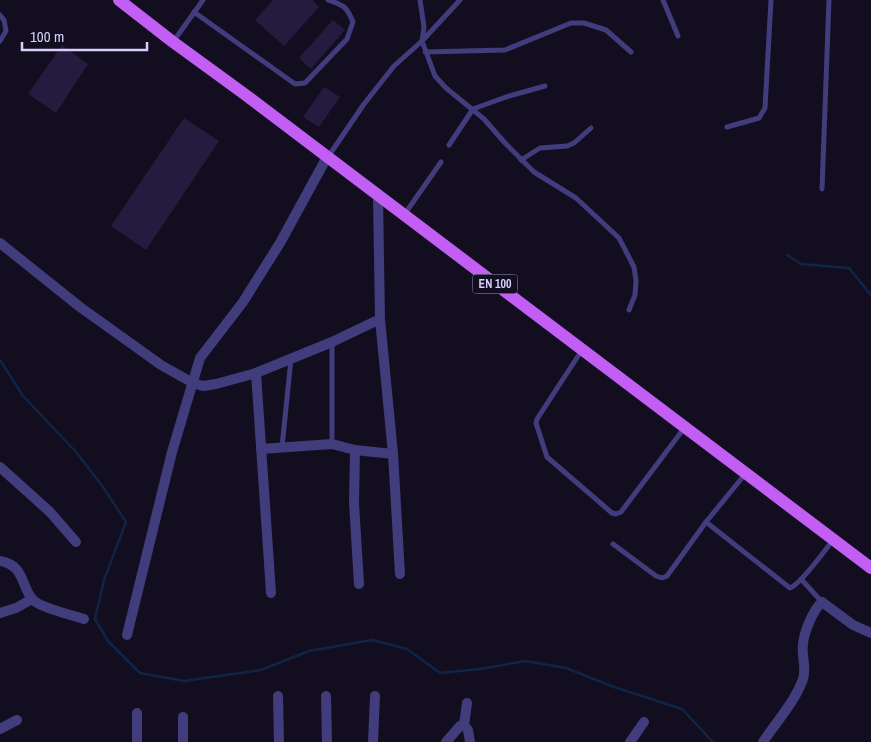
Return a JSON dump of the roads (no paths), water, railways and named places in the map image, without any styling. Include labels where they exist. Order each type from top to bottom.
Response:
[{"type":"main road","name":"EN 100","points":[[119,0],[871,568]]},
{"type":"street","points":[[127,635],[172,452],[200,358],[242,302],[280,243],[327,157]]},
{"type":"street","points":[[378,196],[380,319],[393,454],[400,574]]},
{"type":"street","points":[[2,247],[80,307],[161,364],[203,386],[256,372],[332,342],[380,319]]},
{"type":"street","points":[[256,372],[271,593]]},
{"type":"street","points":[[262,449],[332,444],[354,450],[393,454]]},
{"type":"street","points":[[354,450],[354,504],[359,584]]},
{"type":"street","points":[[0,468],[50,512],[76,542]]},
{"type":"street","points":[[0,561],[15,568],[32,599],[51,609],[84,619]]},
{"type":"street","points":[[0,613],[16,608],[32,599]]},
{"type":"street","points":[[763,742],[795,695],[803,679],[805,667],[803,644],[813,613],[822,602],[853,625],[871,633]]},
{"type":"street","points":[[278,696],[279,742]]},
{"type":"street","points":[[326,696],[327,742]]},
{"type":"street","points":[[373,742],[375,696]]},
{"type":"street","points":[[467,703],[464,725],[468,730],[470,742]]},
{"type":"street","points":[[137,714],[137,742]]},
{"type":"street","points":[[183,717],[183,742]]},
{"type":"street","points":[[0,728],[17,720]]},
{"type":"street","points":[[630,742],[644,722]]},
{"type":"street","points":[[446,742],[460,726],[464,725]]},
{"type":"lane","points":[[173,42],[203,0]]},
{"type":"lane","points":[[194,12],[294,84],[305,83],[347,38],[353,22],[349,13],[343,4],[328,0]]},
{"type":"lane","points":[[420,0],[424,26],[422,41],[435,76],[446,88],[484,119],[520,160],[534,172],[576,198],[619,238],[634,267],[635,294],[629,310]]},
{"type":"lane","points":[[327,157],[364,104],[394,66],[422,41],[460,0]]},
{"type":"lane","points":[[663,0],[678,36]]},
{"type":"lane","points":[[727,126],[760,118],[765,108],[771,0]]},
{"type":"lane","points":[[822,189],[829,0]]},
{"type":"lane","points":[[0,15],[4,20],[6,31],[0,40]]},
{"type":"lane","points":[[425,52],[505,50],[571,23],[584,22],[606,30],[631,52]]},
{"type":"lane","points":[[449,145],[473,109],[506,96],[545,86]]},
{"type":"lane","points":[[520,160],[540,148],[567,146],[574,143],[591,128]]},
{"type":"lane","points":[[404,216],[441,162]]},
{"type":"lane","points":[[332,342],[332,444]]},
{"type":"lane","points":[[583,350],[536,423],[547,457],[612,513],[621,512],[685,427]]},
{"type":"lane","points":[[282,447],[291,358]]},
{"type":"lane","points":[[613,544],[656,576],[662,578],[667,576],[706,522],[746,473]]},
{"type":"lane","points":[[706,522],[788,587],[794,587],[834,539]]},
{"type":"lane","points":[[801,579],[822,602]]},
{"type":"waterway","points":[[787,255],[801,264],[849,268],[871,295]]},
{"type":"waterway","points":[[0,360],[23,396],[76,452],[103,487],[126,522],[104,580],[95,619],[108,641],[140,673],[184,681],[261,670],[309,651],[372,640],[407,649],[440,673],[480,669],[525,661],[566,668],[614,687],[682,709],[713,742]]}]
